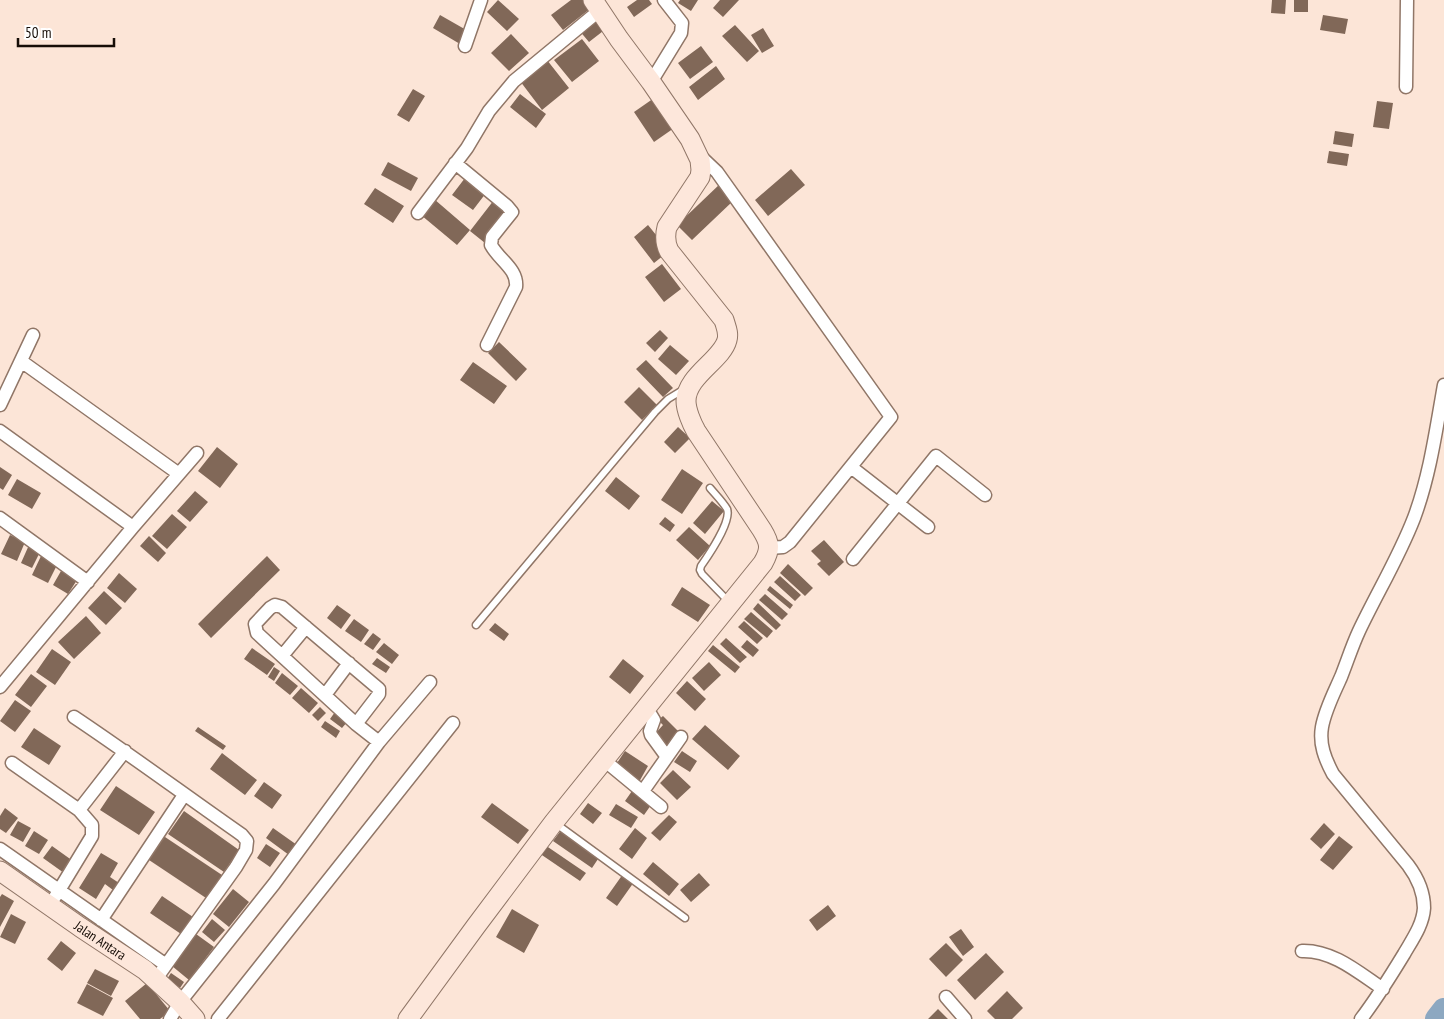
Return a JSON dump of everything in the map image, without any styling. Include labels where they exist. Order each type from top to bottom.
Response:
[{"type":"street","points":[[465,46],[481,0]]},
{"type":"street","points":[[651,82],[680,33],[682,26],[682,23],[664,0]]},
{"type":"street","points":[[1406,0],[1406,87]]},
{"type":"street","points":[[408,1019],[554,822],[763,563],[769,551],[767,540],[762,530],[703,443],[691,422],[686,401],[689,387],[725,346],[728,332],[724,320],[669,251],[666,242],[666,227],[700,177],[701,170],[698,154],[690,139],[597,5],[514,81],[490,111],[467,148],[418,213]]},
{"type":"street","points":[[698,154],[717,172],[891,417],[790,542],[784,547],[769,548]]},
{"type":"street","points":[[455,163],[507,206],[513,214],[492,238],[491,245],[516,277],[516,287],[487,345]]},
{"type":"street","points":[[0,405],[33,336]]},
{"type":"street","points":[[21,360],[179,474]]},
{"type":"street","points":[[1361,1019],[1383,989],[1416,933],[1424,908],[1420,885],[1408,865],[1333,774],[1324,758],[1322,728],[1359,632],[1397,556],[1413,519],[1432,457],[1444,385]]},
{"type":"street","points":[[0,431],[133,526]]},
{"type":"street","points":[[0,686],[133,526],[197,453]]},
{"type":"street","points":[[852,559],[936,456],[985,495]]},
{"type":"street","points":[[851,467],[928,527]]},
{"type":"street","points":[[0,518],[88,582]]},
{"type":"street","points":[[356,724],[379,694],[380,689],[278,605],[270,608],[255,624],[256,633],[356,724],[379,742]]},
{"type":"street","points":[[282,656],[306,627]]},
{"type":"street","points":[[325,695],[349,663]]},
{"type":"street","points":[[170,1019],[180,1002],[274,884],[379,742],[430,682]]},
{"type":"street","points":[[645,710],[653,716],[654,720],[650,731],[651,735],[667,757]]},
{"type":"street","points":[[0,849],[55,898],[101,920],[161,972],[244,855],[247,845],[245,837],[74,717]]},
{"type":"street","points":[[218,1019],[453,723]]},
{"type":"street","points":[[643,791],[681,737]]},
{"type":"street","points":[[79,810],[125,751]]},
{"type":"street","points":[[604,760],[661,807]]},
{"type":"street","points":[[12,763],[79,810],[92,826],[92,836],[55,898]]},
{"type":"street","points":[[101,920],[184,795]]},
{"type":"street","name":"Jalan Antara","points":[[0,871],[55,898],[146,970],[161,972],[180,1002],[195,1019]]},
{"type":"street","points":[[1302,952],[1320,952],[1334,957],[1383,989]]},
{"type":"street","points":[[946,997],[964,1019]]},
{"type":"lane","points":[[476,625],[664,402],[673,394],[689,387]]},
{"type":"lane","points":[[710,488],[728,514],[700,570],[730,603]]},
{"type":"lane","points":[[554,822],[685,918]]},
{"type":"building","points":[[498,0],[519,19],[507,31],[487,12]]},
{"type":"building","points":[[571,0],[585,0],[591,8],[563,30],[551,15]]},
{"type":"building","points":[[637,0],[649,0],[652,4],[634,17],[627,7]]},
{"type":"building","points":[[680,0],[698,0],[691,11],[678,3]]},
{"type":"building","points":[[720,0],[739,0],[723,17],[713,8]]},
{"type":"building","points":[[1272,0],[1286,0],[1285,14],[1271,13]]},
{"type":"building","points":[[1294,0],[1308,0],[1308,12],[1294,12]]},
{"type":"building","points":[[597,14],[607,28],[589,42],[578,29]]},
{"type":"building","points":[[440,15],[468,31],[460,44],[433,28]]},
{"type":"building","points":[[1323,15],[1348,19],[1345,34],[1320,30]]},
{"type":"building","points":[[735,25],[759,51],[747,62],[722,36]]},
{"type":"building","points":[[763,28],[774,46],[762,53],[751,35]]},
{"type":"building","points":[[511,34],[529,53],[509,71],[491,53]]},
{"type":"building","points":[[582,39],[599,61],[572,82],[554,60]]},
{"type":"building","points":[[701,46],[713,62],[690,79],[678,63]]},
{"type":"building","points":[[547,60],[569,88],[542,110],[520,81]]},
{"type":"building","points":[[716,66],[725,79],[698,100],[689,87]]},
{"type":"building","points":[[413,89],[425,96],[409,122],[397,115]]},
{"type":"building","points":[[520,94],[546,114],[536,128],[510,107]]},
{"type":"building","points":[[657,96],[677,126],[654,142],[634,112]]},
{"type":"building","points":[[1377,101],[1393,103],[1389,129],[1373,127]]},
{"type":"building","points":[[1335,131],[1354,134],[1352,147],[1333,144]]},
{"type":"building","points":[[1329,151],[1349,154],[1347,166],[1327,163]]},
{"type":"building","points":[[388,162],[418,178],[411,191],[381,175]]},
{"type":"building","points":[[791,169],[805,185],[768,216],[755,200]]},
{"type":"building","points":[[465,178],[486,193],[473,210],[452,195]]},
{"type":"building","points":[[721,183],[733,201],[692,240],[677,225]]},
{"type":"building","points":[[375,188],[404,206],[393,223],[364,204]]},
{"type":"building","points":[[434,199],[470,230],[457,245],[421,215]]},
{"type":"building","points":[[494,200],[510,212],[485,243],[470,231]]},
{"type":"building","points":[[648,225],[669,251],[654,263],[634,237]]},
{"type":"building","points":[[662,264],[681,289],[664,302],[645,277]]},
{"type":"building","points":[[660,330],[668,338],[655,352],[646,343]]},
{"type":"building","points":[[499,342],[527,369],[516,381],[488,353]]},
{"type":"building","points":[[670,345],[689,361],[676,375],[658,359]]},
{"type":"building","points":[[646,360],[673,388],[663,397],[636,369]]},
{"type":"building","points":[[473,362],[507,386],[494,404],[460,380]]},
{"type":"building","points":[[639,387],[657,405],[642,420],[624,402]]},
{"type":"building","points":[[678,427],[690,438],[675,453],[664,442]]},
{"type":"building","points":[[217,447],[238,464],[220,488],[198,471]]},
{"type":"building","points":[[0,467],[12,475],[3,490],[0,488]]},
{"type":"building","points":[[682,469],[703,483],[682,514],[661,500]]},
{"type":"building","points":[[616,477],[640,496],[629,510],[605,491]]},
{"type":"building","points":[[17,479],[41,493],[32,509],[8,495]]},
{"type":"building","points":[[195,491],[208,502],[190,522],[177,511]]},
{"type":"building","points":[[712,501],[724,511],[705,534],[693,523]]},
{"type":"building","points":[[172,514],[187,527],[167,549],[152,536]]},
{"type":"building","points":[[665,517],[675,525],[670,532],[659,524]]},
{"type":"building","points":[[689,527],[710,546],[698,560],[676,540]]},
{"type":"building","points":[[10,535],[25,542],[17,561],[1,554]]},
{"type":"building","points":[[149,536],[166,553],[158,562],[140,546]]},
{"type":"building","points":[[824,540],[844,562],[829,576],[817,564],[821,561],[811,551]]},
{"type":"building","points":[[29,545],[41,550],[32,568],[21,563]]},
{"type":"building","points":[[41,556],[57,565],[48,583],[32,575]]},
{"type":"building","points":[[267,556],[280,570],[211,638],[198,624]]},
{"type":"building","points":[[788,564],[813,588],[805,596],[780,573]]},
{"type":"building","points":[[61,571],[77,580],[68,594],[53,585]]},
{"type":"building","points":[[119,573],[137,589],[125,603],[107,588]]},
{"type":"building","points":[[780,576],[801,595],[795,601],[774,582]]},
{"type":"building","points":[[770,586],[793,605],[790,609],[767,590]]},
{"type":"building","points":[[682,587],[710,605],[698,622],[671,605]]},
{"type":"building","points":[[104,591],[122,608],[106,625],[88,608]]},
{"type":"building","points":[[765,594],[788,614],[782,620],[759,600]]},
{"type":"building","points":[[758,603],[781,625],[776,630],[753,609]]},
{"type":"building","points":[[337,605],[351,615],[341,629],[327,618]]},
{"type":"building","points":[[751,612],[773,631],[767,638],[744,619]]},
{"type":"building","points":[[86,616],[101,633],[74,659],[58,642]]},
{"type":"building","points":[[354,619],[369,630],[361,642],[345,631]]},
{"type":"building","points":[[744,621],[763,638],[757,644],[738,627]]},
{"type":"building","points":[[495,623],[509,634],[504,641],[489,630]]},
{"type":"building","points":[[373,633],[381,639],[373,650],[364,644]]},
{"type":"building","points":[[726,638],[747,657],[740,663],[720,644]]},
{"type":"building","points":[[747,640],[759,650],[753,657],[741,647]]},
{"type":"building","points":[[384,643],[399,655],[392,664],[376,652]]},
{"type":"building","points":[[713,645],[740,667],[735,673],[708,651]]},
{"type":"building","points":[[252,648],[275,664],[267,675],[244,659]]},
{"type":"building","points":[[52,649],[71,662],[55,685],[36,672]]},
{"type":"building","points":[[377,658],[390,667],[386,673],[372,664]]},
{"type":"building","points":[[623,659],[644,676],[630,694],[609,677]]},
{"type":"building","points":[[709,662],[721,675],[704,691],[692,678]]},
{"type":"building","points":[[274,667],[280,671],[274,681],[268,677]]},
{"type":"building","points":[[282,673],[298,686],[290,695],[275,683]]},
{"type":"building","points":[[31,674],[47,686],[31,707],[15,695]]},
{"type":"building","points":[[687,681],[706,699],[695,711],[676,693]]},
{"type":"building","points":[[301,688],[318,703],[309,713],[292,698]]},
{"type":"building","points":[[15,700],[31,711],[15,732],[0,721]]},
{"type":"building","points":[[320,707],[326,713],[318,721],[312,715]]},
{"type":"building","points":[[335,712],[348,721],[342,728],[330,719]]},
{"type":"building","points":[[663,716],[679,732],[667,747],[654,735],[663,725],[658,720]]},
{"type":"building","points":[[325,721],[340,731],[336,738],[321,727]]},
{"type":"building","points":[[705,725],[740,756],[728,770],[692,739]]},
{"type":"building","points":[[198,727],[226,746],[223,750],[195,731]]},
{"type":"building","points":[[34,728],[61,746],[49,765],[21,747]]},
{"type":"building","points":[[625,751],[648,766],[639,782],[615,766]]},
{"type":"building","points":[[682,751],[697,761],[690,772],[674,762]]},
{"type":"building","points":[[222,753],[257,780],[245,795],[210,769]]},
{"type":"building","points":[[673,770],[691,787],[677,800],[660,783]]},
{"type":"building","points":[[264,782],[282,795],[272,809],[254,796]]},
{"type":"building","points":[[116,786],[155,812],[139,835],[100,810]]},
{"type":"building","points":[[632,791],[651,805],[644,815],[625,801]]},
{"type":"building","points":[[492,803],[529,830],[518,844],[481,817]]},
{"type":"building","points":[[588,803],[602,813],[593,824],[580,814]]},
{"type":"building","points":[[616,804],[638,817],[631,828],[609,815]]},
{"type":"building","points":[[5,808],[18,818],[6,833],[0,829],[0,816]]},
{"type":"building","points":[[184,811],[239,850],[224,872],[168,834]]},
{"type":"building","points":[[669,815],[677,822],[660,841],[651,833]]},
{"type":"building","points":[[18,821],[31,828],[23,842],[10,835]]},
{"type":"building","points":[[1324,823],[1335,834],[1321,849],[1310,839]]},
{"type":"building","points":[[273,828],[297,845],[289,855],[266,838]]},
{"type":"building","points":[[635,828],[647,838],[632,859],[619,849]]},
{"type":"building","points":[[562,829],[600,856],[592,868],[553,841]]},
{"type":"building","points":[[34,831],[48,840],[39,854],[25,846]]},
{"type":"building","points":[[162,835],[222,875],[206,898],[146,858]]},
{"type":"building","points":[[1339,836],[1353,847],[1333,870],[1320,860]]},
{"type":"building","points":[[542,843],[586,873],[580,881],[536,851]]},
{"type":"building","points":[[266,844],[280,853],[270,867],[257,858]]},
{"type":"building","points":[[52,846],[73,861],[64,873],[43,858]]},
{"type":"building","points":[[101,853],[118,863],[110,877],[122,885],[117,893],[105,884],[96,899],[79,888]]},
{"type":"building","points":[[653,862],[679,884],[669,896],[643,874]]},
{"type":"building","points":[[699,873],[710,885],[691,902],[680,890]]},
{"type":"building","points":[[623,874],[634,882],[617,906],[606,898]]},
{"type":"building","points":[[233,889],[249,902],[229,927],[213,914]]},
{"type":"building","points":[[2,894],[14,901],[0,927],[0,897]]},
{"type":"building","points":[[162,896],[193,917],[181,934],[150,913]]},
{"type":"building","points":[[828,905],[836,916],[817,931],[809,920]]},
{"type":"building","points":[[512,909],[539,925],[524,953],[496,937]]},
{"type":"building","points":[[11,914],[26,922],[15,944],[0,937]]},
{"type":"building","points":[[212,919],[225,930],[214,942],[202,932]]},
{"type":"building","points":[[961,929],[974,947],[963,956],[949,937]]},
{"type":"building","points":[[196,934],[214,947],[189,980],[172,966]]},
{"type":"building","points":[[61,941],[76,953],[62,971],[47,959]]},
{"type":"building","points":[[946,943],[963,960],[946,977],[929,959]]},
{"type":"building","points":[[986,953],[1004,972],[975,1000],[957,980]]},
{"type":"building","points":[[95,969],[119,981],[111,996],[87,983]]},
{"type":"building","points":[[171,973],[184,982],[180,988],[167,979]]},
{"type":"building","points":[[147,983],[170,1011],[160,1019],[140,1019],[125,1001]]},
{"type":"building","points":[[87,984],[113,998],[103,1016],[77,1003]]},
{"type":"building","points":[[1007,991],[1023,1008],[1012,1019],[995,1019],[987,1011]]},
{"type":"building","points":[[938,1009],[948,1019],[928,1019]]},
{"type":"waterway","points":[[1437,1019],[1444,1010]]}]
